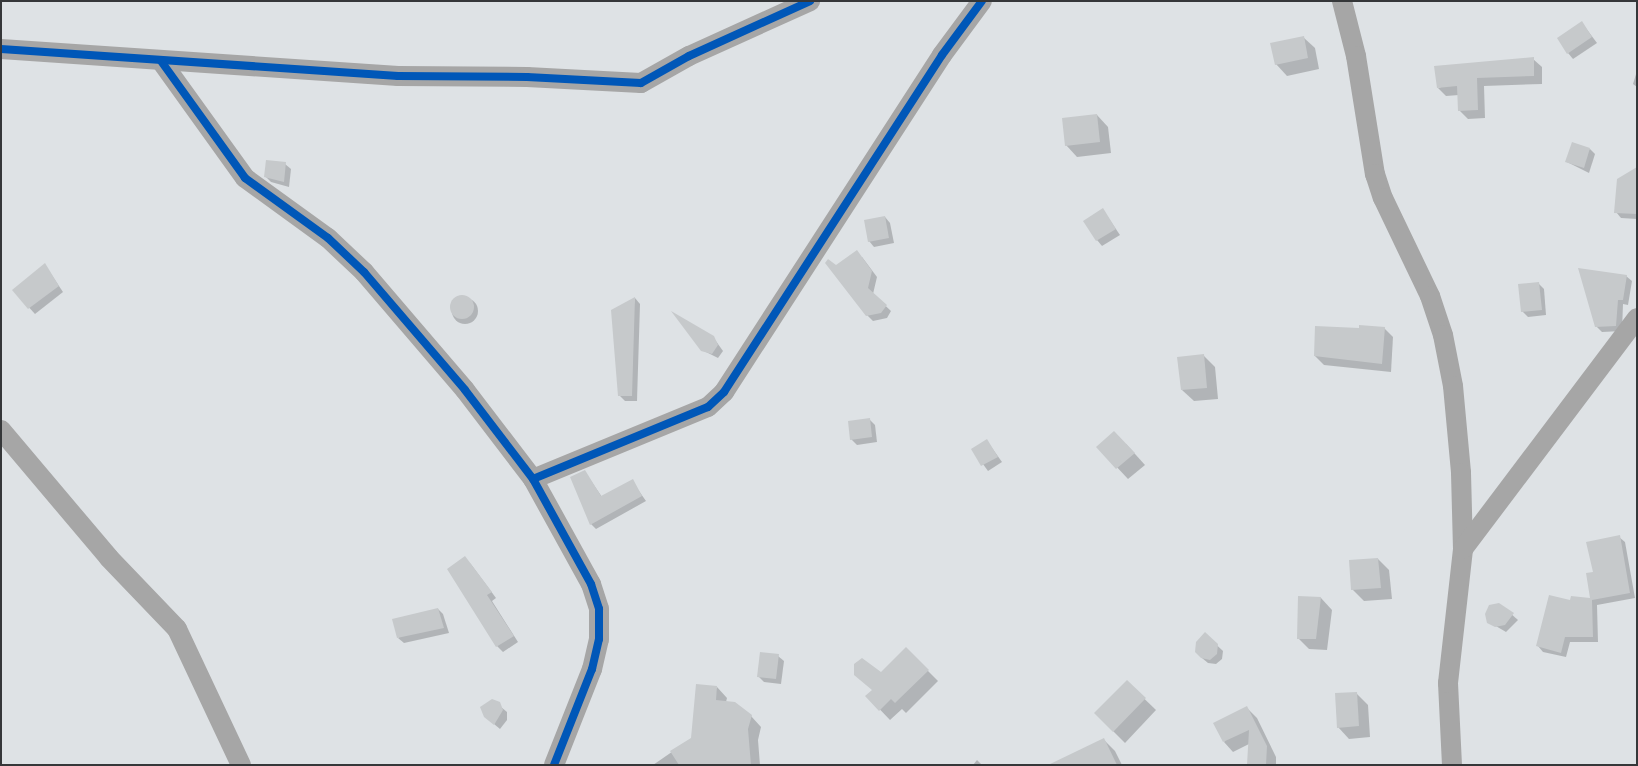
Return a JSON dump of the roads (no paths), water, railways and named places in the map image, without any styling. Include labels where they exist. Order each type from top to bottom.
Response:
[{"type":"street","points":[[1,49],[398,76],[527,77],[641,83],[689,56],[810,1]]},
{"type":"street","points":[[533,479],[708,407],[724,392],[942,55],[982,1]]},
{"type":"street","points":[[1342,1],[1356,56],[1375,174],[1430,296],[1443,335],[1453,386],[1461,473],[1463,550],[1448,683],[1452,765]]},
{"type":"street","points":[[161,61],[245,178],[328,238],[364,272],[465,390],[533,479],[591,584],[598,609],[599,639],[592,669],[554,765]]},
{"type":"street","points":[[1463,550],[1637,318]]},
{"type":"street","points":[[1,430],[109,558],[177,629],[241,765]]}]
